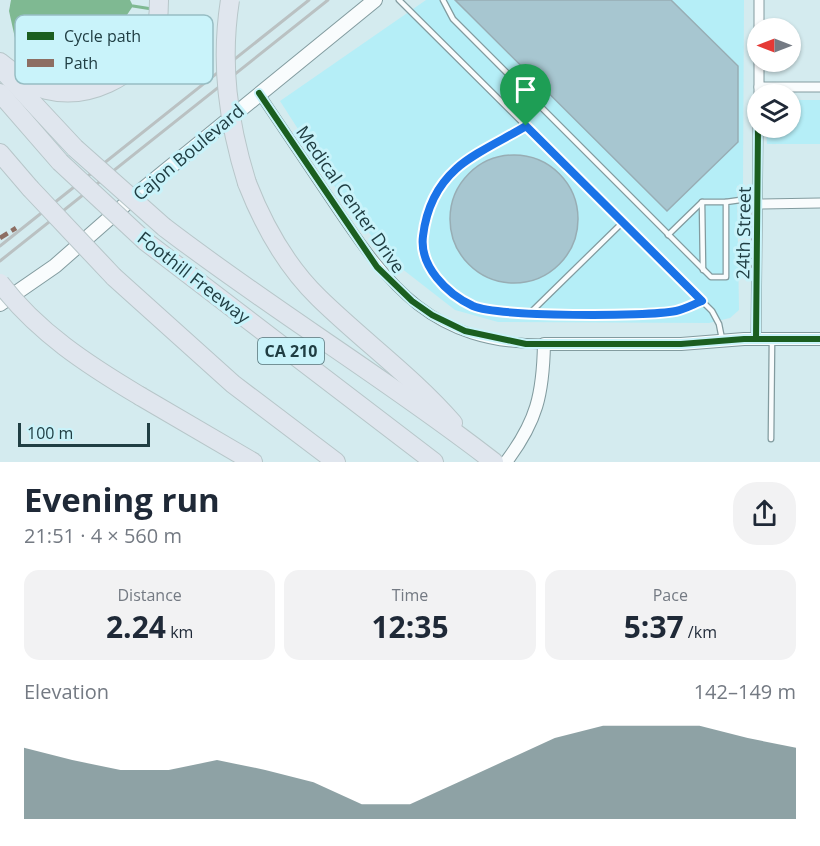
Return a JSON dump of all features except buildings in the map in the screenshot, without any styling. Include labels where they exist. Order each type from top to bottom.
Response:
[{"type":"highway","points":[[158,15],[159,0]]},
{"type":"highway","points":[[230,0],[225,39],[227,105],[233,138],[258,211],[297,273],[318,298],[435,402],[474,447]]},
{"type":"highway","points":[[0,62],[15,74]]},
{"type":"highway","points":[[0,66],[15,82]]},
{"type":"highway","points":[[16,84],[75,148],[164,227],[235,282],[494,462]]},
{"type":"highway","points":[[35,84],[47,90],[77,92],[107,84]]},
{"type":"highway","name":"Foothill Freeway","points":[[0,93],[60,162],[146,241],[434,462]]},
{"type":"highway","points":[[0,153],[29,193]]},
{"type":"highway","points":[[0,171],[29,193],[114,277],[233,384],[336,462]]},
{"type":"highway","points":[[0,283],[24,310],[64,347],[140,396],[253,462]]},
{"type":"main road","name":"Cajon Boulevard","points":[[0,304],[54,266],[259,93],[375,0]]},
{"type":"street","points":[[759,0],[759,18]]},
{"type":"street","points":[[801,88],[820,87]]},
{"type":"street","name":"Medical Center Drive","points":[[259,93],[363,247],[394,286],[432,315],[465,331],[504,340],[544,344],[820,339]]},
{"type":"street","name":"24th Street","points":[[756,339],[758,138]]},
{"type":"street","points":[[758,204],[820,203]]},
{"type":"street","points":[[506,462],[528,431],[536,414],[544,377],[544,344]]},
{"type":"lane","points":[[399,0],[712,311],[719,324],[722,341]]},
{"type":"lane","points":[[443,0],[453,19],[711,277],[726,277],[726,202]]},
{"type":"lane","points":[[526,126],[456,168],[438,191],[426,213],[422,244],[429,268],[447,289],[473,306],[503,312],[651,314],[678,310],[702,301]]},
{"type":"lane","points":[[669,236],[702,202],[740,200],[758,204]]},
{"type":"lane","points":[[702,202],[703,270]]},
{"type":"lane","points":[[530,313],[623,222]]},
{"type":"lane","points":[[771,439],[772,339]]},
{"type":"shaded area","points":[[11,0],[130,0],[133,6],[127,15],[15,15],[15,38],[9,11]]},
{"type":"shaded area","points":[[426,0],[744,0],[743,185],[737,186],[739,310],[730,318],[709,323],[498,322],[455,310],[392,261],[348,207],[280,101]]},
{"type":"shaded area","points":[[801,100],[820,100],[820,144],[767,144],[767,138],[801,138]]},
{"type":"waterway","points":[[133,6],[152,9]]},
{"type":"railway","points":[[213,76],[309,0]]},
{"type":"railway","points":[[0,261],[328,0]]},
{"type":"railway","points":[[0,246],[203,84]]},
{"type":"marked path","points":[[0,238],[16,228]]},
{"type":"cycle path","points":[[259,93],[377,267],[412,301],[432,315],[465,331],[526,344],[681,344],[744,339],[820,339]]},
{"type":"cycle path","points":[[756,339],[758,138]]},
{"type":"route","points":[[526,126],[623,222],[702,301],[678,310],[651,314],[503,312],[473,306],[447,289],[429,268],[422,244],[426,213],[438,191],[456,168],[526,126]]}]
